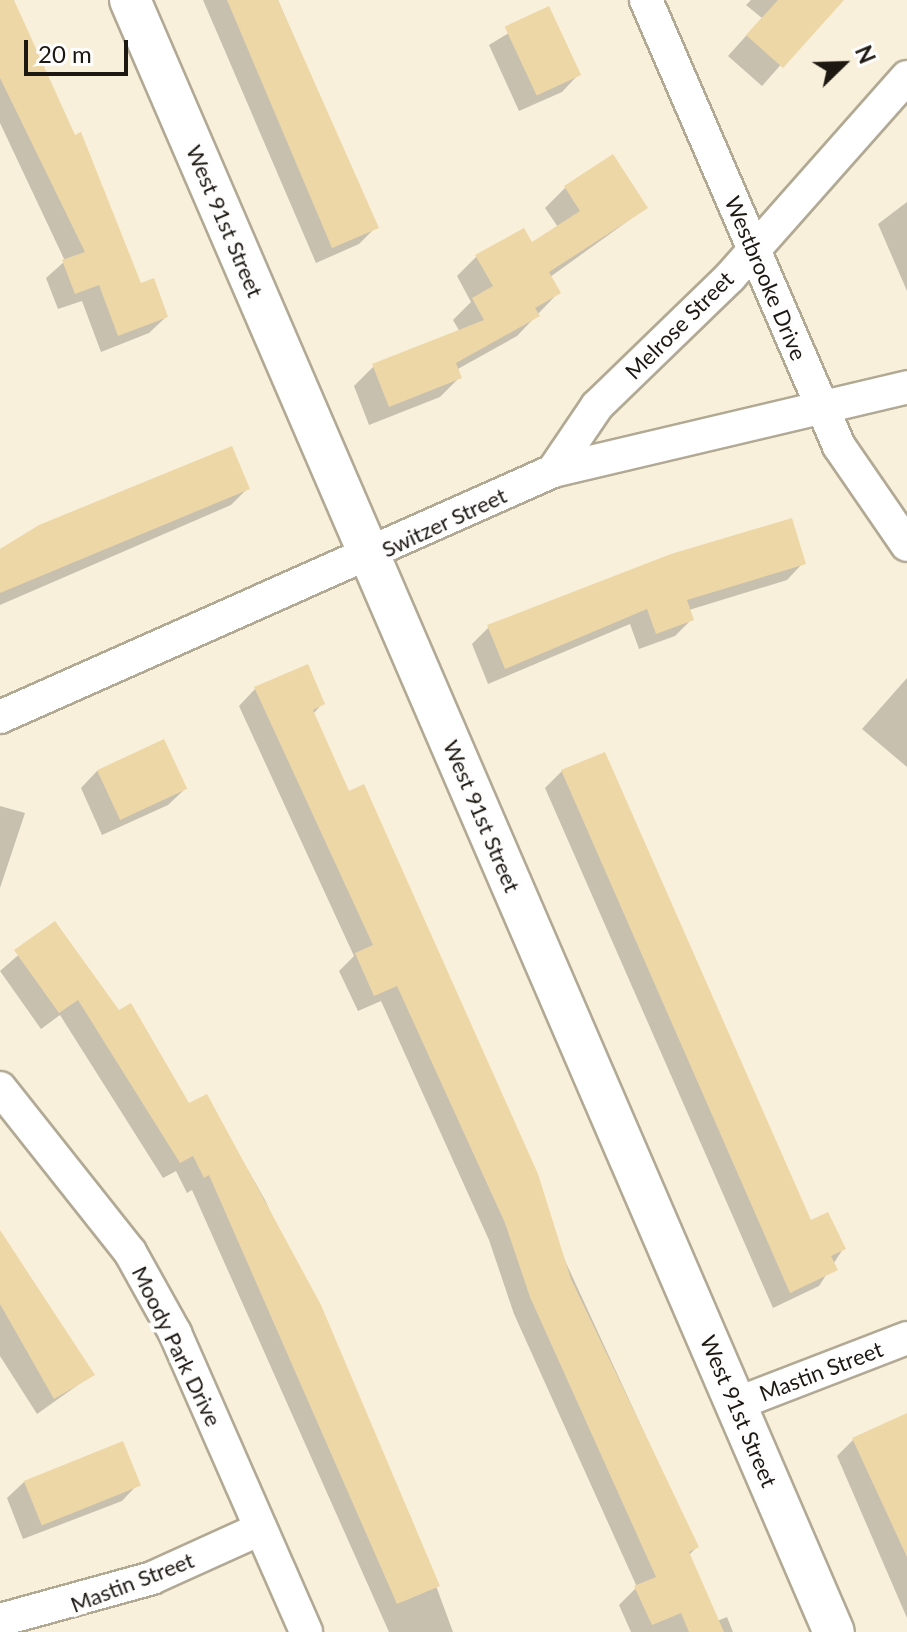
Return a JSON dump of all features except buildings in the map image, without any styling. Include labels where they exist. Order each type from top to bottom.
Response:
[{"type":"street","name":"West 91st Street","points":[[130,0],[834,1632]]},
{"type":"street","name":"Westbrooke Drive","points":[[646,0],[823,408],[871,501],[907,545]]},
{"type":"street","name":"Melrose Street","points":[[553,471],[597,406],[753,249],[907,77]]},
{"type":"street","name":"Switzer Street","points":[[0,717],[370,556],[553,471],[907,387]]},
{"type":"street","name":"Moody Park Drive","points":[[0,1088],[130,1252],[175,1333],[306,1632]]},
{"type":"street","name":"Mastin Street","points":[[736,1404],[907,1338]]},
{"type":"street","name":"Mastin Street","points":[[0,1620],[152,1578],[260,1529]]}]
